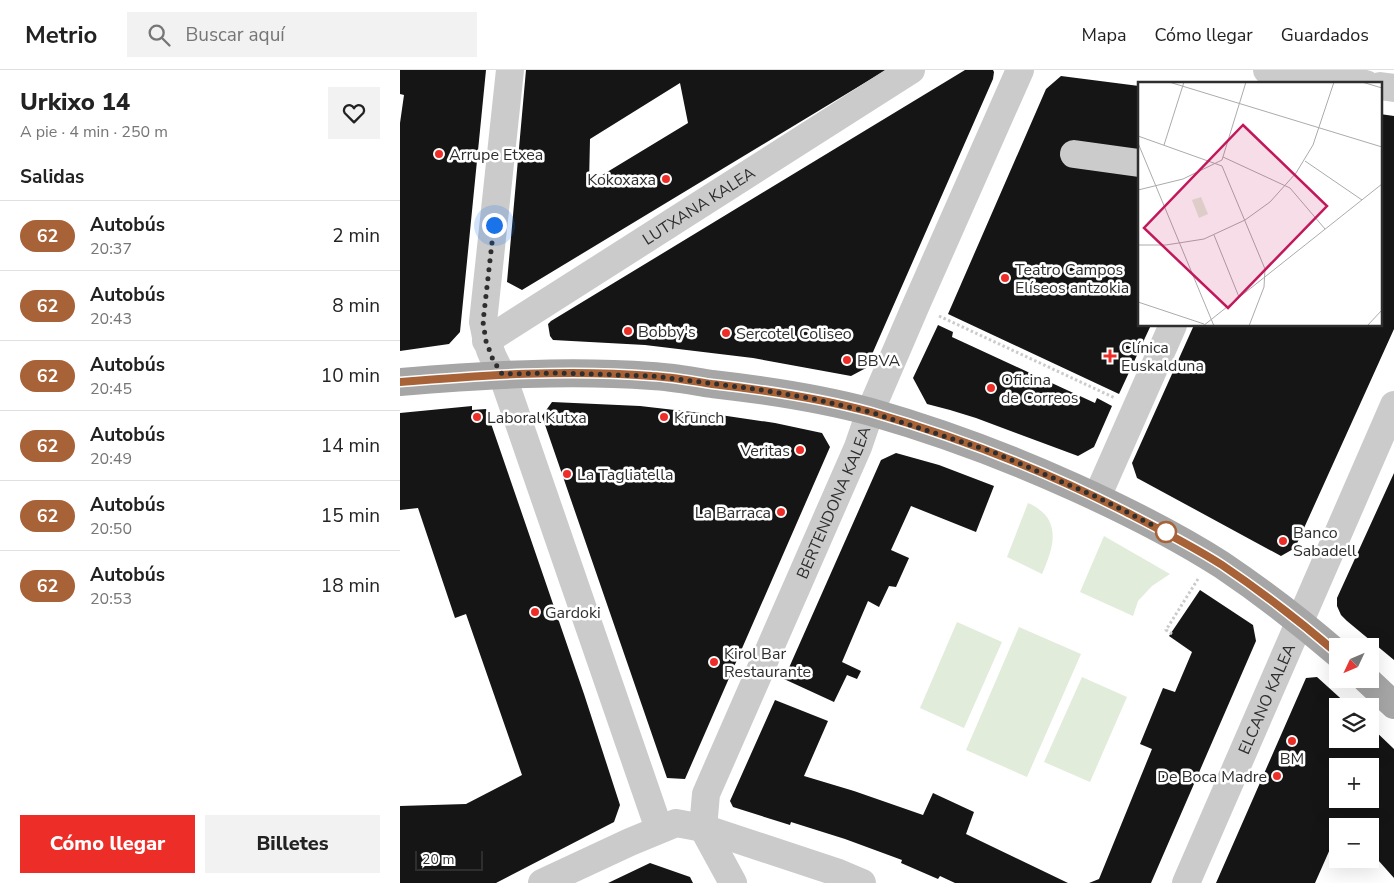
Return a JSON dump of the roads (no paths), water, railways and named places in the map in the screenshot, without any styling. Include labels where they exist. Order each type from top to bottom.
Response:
[{"type":"main road","points":[[400,382],[502,374],[558,373],[653,376],[755,389],[809,398],[870,412],[977,446],[1097,497],[1163,530],[1222,565],[1300,621],[1329,646]]},
{"type":"main road","points":[[1376,688],[1394,705]]},
{"type":"street","points":[[510,70],[483,322],[486,341],[493,360],[502,374],[659,829]]},
{"type":"street","name":"LUTXANA KALEA","points":[[486,341],[911,70]]},
{"type":"street","name":"BERTENDONA KALEA","points":[[703,828],[706,794],[858,447],[870,412],[916,305],[1020,70]]},
{"type":"street","points":[[1276,75],[1346,82]]},
{"type":"street","points":[[1074,154],[1138,163]]},
{"type":"street","points":[[1097,497],[1173,326]]},
{"type":"street","name":"ELCANO KALEA","points":[[1186,883],[1394,405]]},
{"type":"street","points":[[542,883],[676,823],[703,828],[836,872],[862,883]]},
{"type":"street","points":[[703,828],[733,883]]},
{"type":"place","name":"Arrupe Etxea","points":[[439,154]]},
{"type":"place","name":"Kokoxaxa","points":[[666,179]]},
{"type":"place","name":"Teatro Campos Elíseos antzokia","points":[[1005,278]]},
{"type":"place","name":"Bobby's","points":[[628,331]]},
{"type":"place","name":"Sercotel Coliseo","points":[[726,333]]},
{"type":"place","name":"Clínica Euskalduna","points":[[1110,356]]},
{"type":"place","name":"BBVA","points":[[847,360]]},
{"type":"place","name":"Oficina de Correos","points":[[991,388]]},
{"type":"place","name":"Laboral Kutxa","points":[[477,417]]},
{"type":"place","name":"Krunch","points":[[664,417]]},
{"type":"place","name":"Veritas","points":[[800,450]]},
{"type":"place","name":"La Tagliatella","points":[[567,474]]},
{"type":"place","name":"La Barraca","points":[[781,512]]},
{"type":"place","name":"Banco Sabadell","points":[[1283,541]]},
{"type":"place","name":"Gardoki","points":[[535,612]]},
{"type":"place","name":"Kirol Bar Restaurante","points":[[714,662]]},
{"type":"place","name":"BM","points":[[1292,741]]},
{"type":"place","name":"De Boca Madre","points":[[1277,776]]}]
